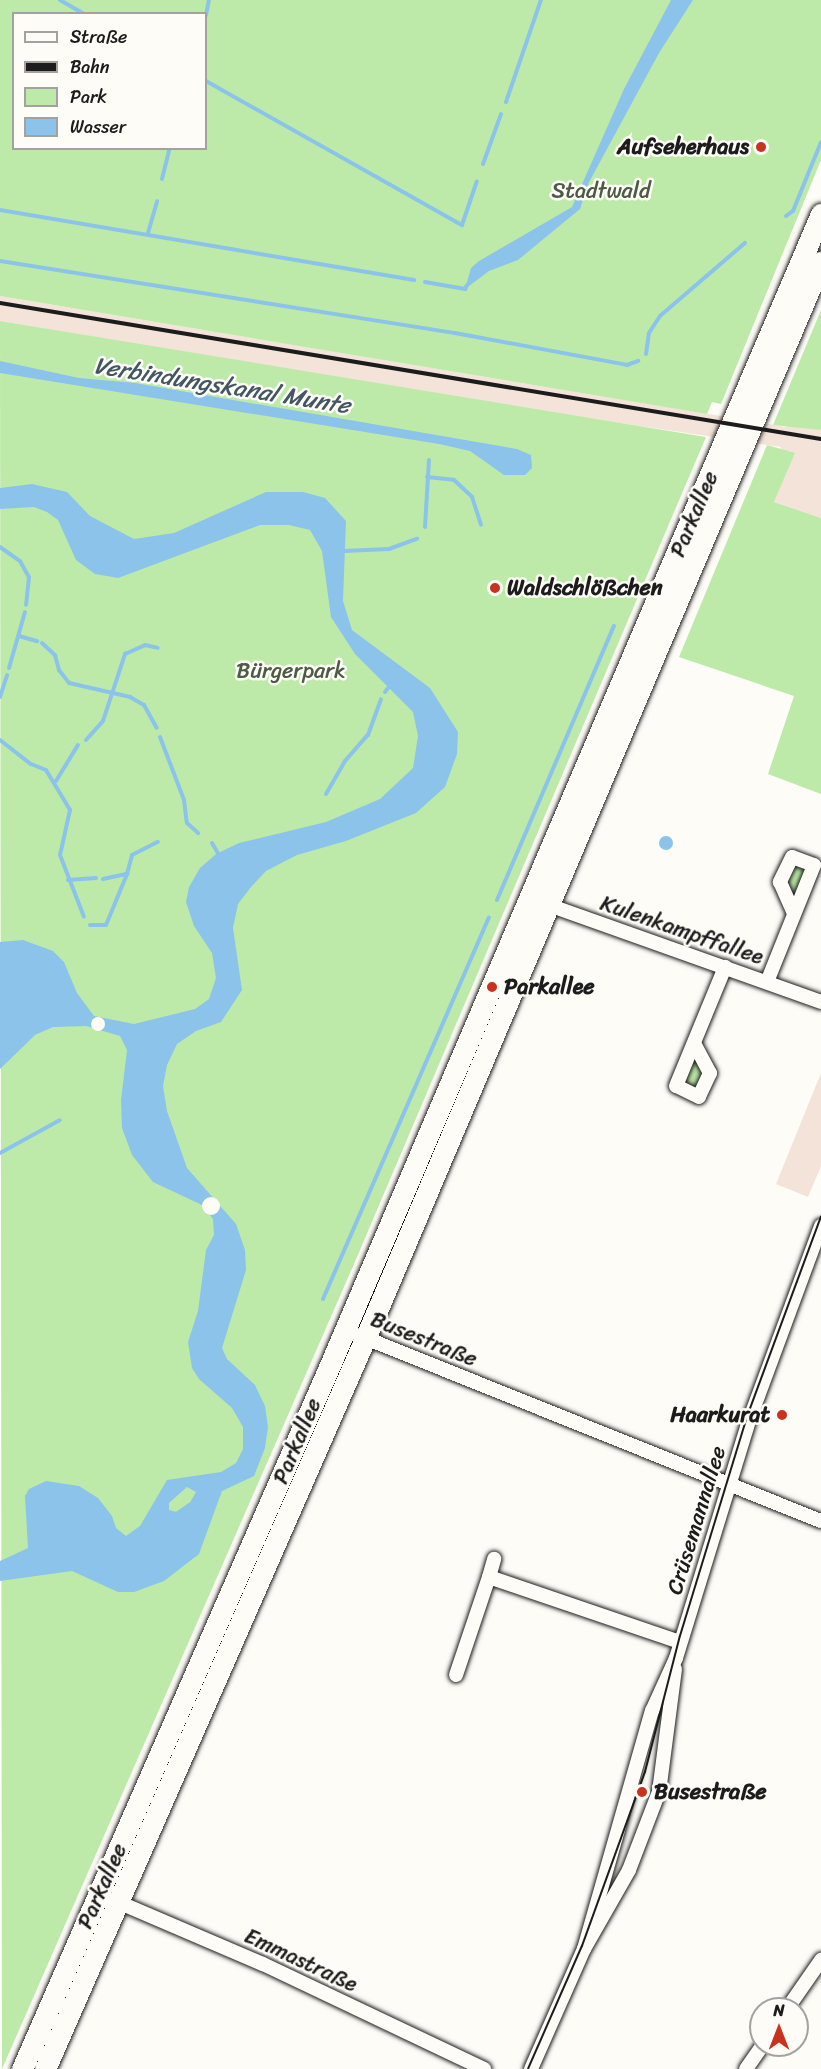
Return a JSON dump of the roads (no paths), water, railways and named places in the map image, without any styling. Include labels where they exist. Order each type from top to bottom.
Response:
[{"type":"main road","name":"Parkallee","points":[[22,2069],[345,1330],[821,214]]},
{"type":"main road","name":"Parkallee","points":[[45,2069],[120,1903],[365,1338],[821,262]]},
{"type":"street","name":"Kulenkampffallee","points":[[530,897],[549,906],[821,1002]]},
{"type":"street","points":[[767,982],[794,913]]},
{"type":"street","points":[[695,1045],[725,967]]},
{"type":"street","name":"Crüsemannallee","points":[[531,2069],[584,1949],[629,1870],[659,1792],[680,1642],[750,1418],[821,1226]]},
{"type":"street","name":"Busestraße","points":[[345,1330],[730,1482],[821,1521]]},
{"type":"street","points":[[456,1675],[494,1559]]},
{"type":"street","points":[[489,1577],[680,1642]]},
{"type":"street","name":"Crüsemannallee","points":[[584,1949],[652,1711],[676,1658]]},
{"type":"street","name":"Emmastraße","points":[[99,1893],[263,1964],[484,2069]]},
{"type":"street","points":[[795,1997],[821,1960]]},
{"type":"water","points":[[671,0],[693,0],[659,53],[588,184],[580,209],[518,260],[489,271],[465,289],[471,268],[479,261],[572,207],[624,89]]},
{"type":"water","points":[[0,361],[79,378],[135,383],[517,449],[531,455],[532,468],[525,475],[504,475],[470,451],[439,444],[0,373]]},
{"type":"water","points":[[32,484],[67,492],[90,516],[134,539],[174,533],[266,492],[303,492],[325,498],[346,521],[343,601],[352,630],[430,688],[458,732],[457,754],[445,787],[416,813],[346,841],[297,855],[266,871],[251,887],[238,904],[233,928],[242,990],[221,1022],[196,1031],[177,1044],[167,1065],[163,1086],[167,1111],[187,1168],[236,1224],[245,1250],[246,1270],[222,1348],[227,1359],[255,1385],[265,1406],[268,1427],[265,1448],[254,1476],[222,1491],[199,1554],[164,1581],[134,1592],[118,1592],[72,1571],[0,1581],[0,1561],[28,1548],[25,1496],[29,1489],[46,1481],[79,1486],[98,1498],[112,1516],[116,1528],[126,1536],[140,1526],[167,1480],[221,1472],[236,1463],[243,1449],[243,1427],[232,1408],[199,1379],[192,1368],[188,1342],[198,1311],[206,1250],[214,1235],[213,1219],[202,1205],[153,1182],[132,1155],[122,1128],[121,1100],[127,1050],[120,1036],[86,1026],[53,1027],[35,1035],[0,1069],[0,942],[23,940],[53,951],[64,962],[77,993],[94,1016],[134,1024],[195,1009],[209,999],[216,978],[212,953],[194,926],[186,902],[189,887],[200,868],[216,854],[239,843],[326,822],[380,799],[413,768],[418,736],[413,712],[355,654],[331,617],[322,551],[310,530],[289,525],[260,525],[118,578],[95,574],[76,560],[58,520],[47,512],[34,507],[0,509],[0,488]],"holes":[[[187,1487],[196,1492],[181,1513],[169,1510],[169,1503]]]},
{"type":"water","points":[[666,836],[671,838],[673,843],[671,848],[666,850],[661,848],[659,843],[661,838]]},
{"type":"waterway","points":[[60,0],[81,12]]},
{"type":"waterway","points":[[207,12],[209,0]]},
{"type":"waterway","points":[[506,102],[541,0]]},
{"type":"waterway","points":[[207,82],[462,225],[477,181]]},
{"type":"waterway","points":[[483,164],[501,114]]},
{"type":"waterway","points":[[786,216],[793,211],[821,142]]},
{"type":"waterway","points":[[162,179],[169,150]]},
{"type":"waterway","points":[[148,233],[157,201]]},
{"type":"waterway","points":[[0,210],[414,280]]},
{"type":"waterway","points":[[646,354],[649,333],[660,316],[745,243]]},
{"type":"waterway","points":[[0,261],[455,333],[627,365],[638,361]]},
{"type":"waterway","points":[[425,282],[465,289],[467,285]]},
{"type":"waterway","points":[[425,527],[429,460]]},
{"type":"waterway","points":[[427,477],[454,480],[472,497],[481,525]]},
{"type":"waterway","points":[[344,551],[389,549],[417,539]]},
{"type":"waterway","points":[[0,547],[20,561],[29,577],[26,605]]},
{"type":"waterway","points":[[9,668],[25,612]]},
{"type":"waterway","points":[[497,900],[614,626]]},
{"type":"waterway","points":[[19,636],[37,641]]},
{"type":"waterway","points":[[42,643],[55,655],[59,670],[69,683],[130,697],[144,705],[157,728]]},
{"type":"waterway","points":[[86,740],[103,721],[125,654],[145,645],[158,648]]},
{"type":"waterway","points":[[0,697],[7,675]]},
{"type":"waterway","points":[[385,692],[392,683]]},
{"type":"waterway","points":[[326,794],[345,761],[368,735],[381,699]]},
{"type":"waterway","points":[[160,737],[184,800],[187,823],[198,833]]},
{"type":"waterway","points":[[0,740],[31,764],[46,770],[70,810],[60,855],[84,917]]},
{"type":"waterway","points":[[56,781],[78,745]]},
{"type":"waterway","points":[[103,879],[127,874],[132,855],[158,842]]},
{"type":"waterway","points":[[212,843],[219,855]]},
{"type":"waterway","points":[[90,925],[106,925],[127,874]]},
{"type":"waterway","points":[[68,880],[96,878]]},
{"type":"waterway","points":[[323,1299],[489,918]]},
{"type":"waterway","points":[[0,1153],[60,1120]]},
{"type":"waterway","points":[[175,1515],[191,1504]]},
{"type":"tram line","points":[[528,2069],[582,1946],[645,1772],[680,1636],[748,1414],[821,1217]]},
{"type":"railway","points":[[0,303],[821,439]]},
{"type":"place","name":"Aufseherhaus","points":[[761,147]]},
{"type":"place","name":"Waldschlößchen","points":[[495,588]]},
{"type":"place","name":"Parkallee","points":[[492,987]]},
{"type":"place","name":"Haarkurat","points":[[782,1415]]},
{"type":"place","name":"Busestraße","points":[[642,1792]]},
{"type":"park label","name":"Stadtwald","points":[[601,191]]},
{"type":"park label","name":"Bürgerpark","points":[[291,671]]},
{"type":"water label","name":"Verbindungskanal Munte","points":[[222,386]]}]
